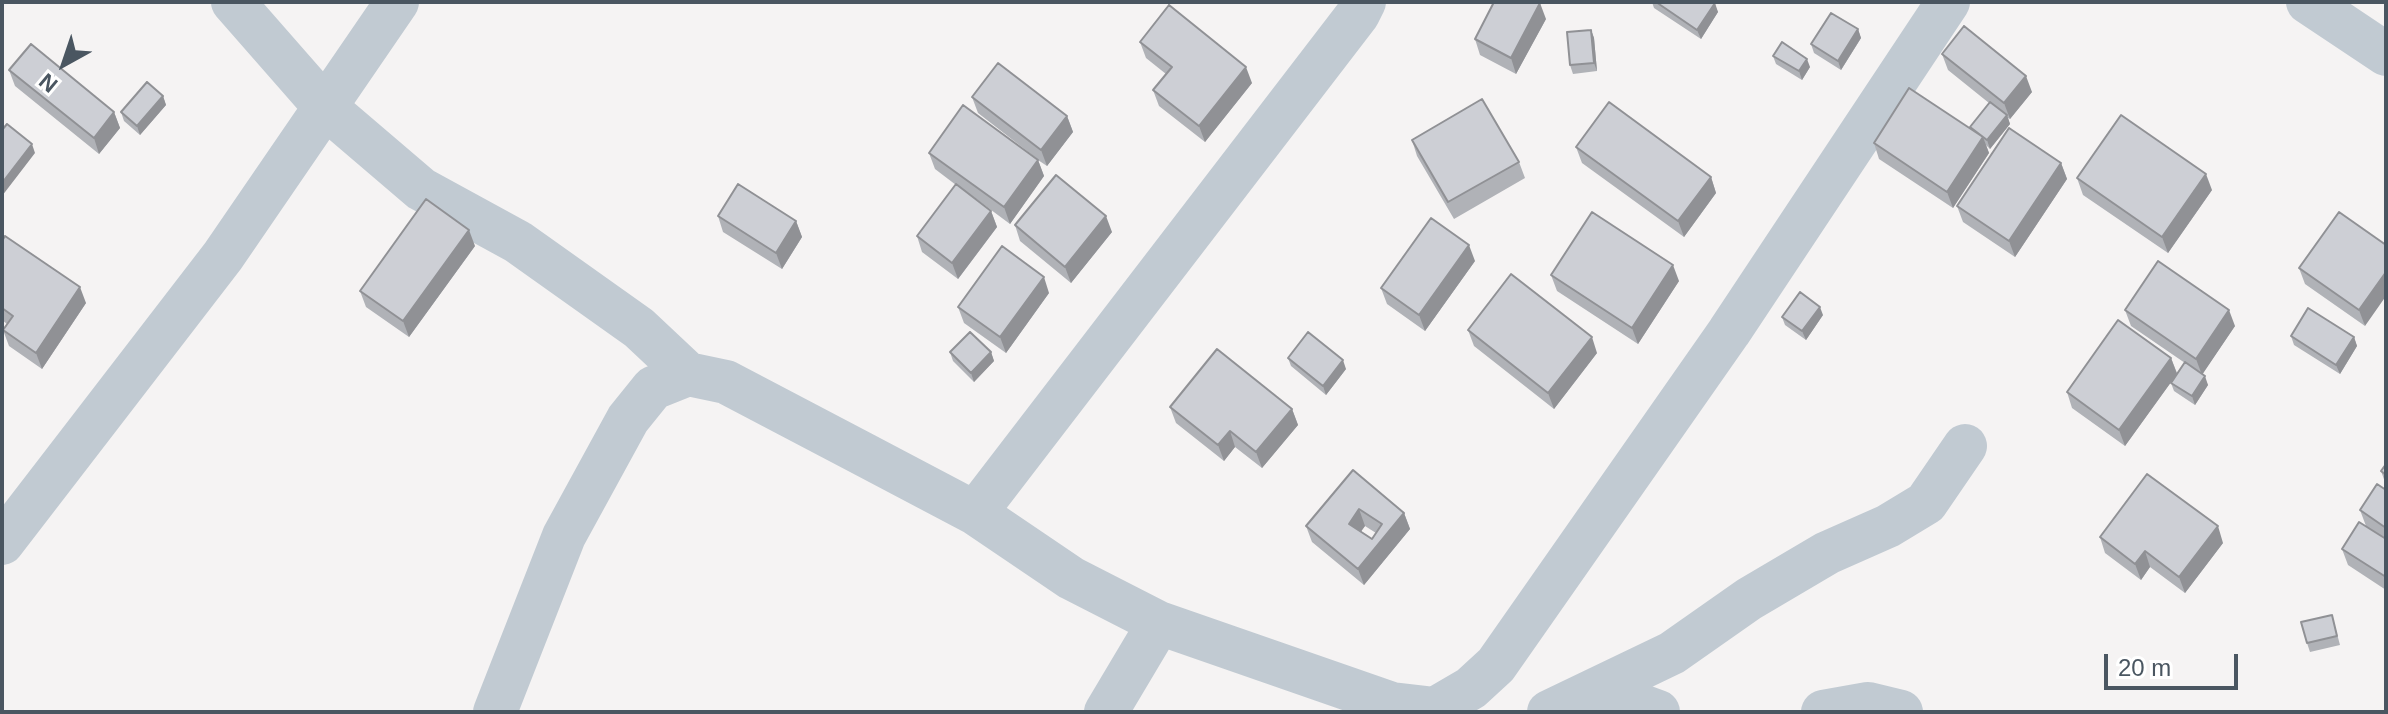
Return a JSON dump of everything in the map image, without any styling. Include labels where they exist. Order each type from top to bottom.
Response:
[{"type":"street","points":[[233,2],[325,107],[421,189],[518,242],[639,328],[688,374],[726,382],[975,513],[1071,578],[1159,623],[1392,704],[1429,710],[1471,688],[1496,665],[1729,332],[1948,2]]},
{"type":"street","points":[[2,543],[223,256],[397,2]]},
{"type":"street","points":[[975,513],[1358,14],[1364,2]]},
{"type":"street","points":[[2308,2],[2386,54]]},
{"type":"street","points":[[495,712],[564,536],[628,419],[653,388],[688,374]]},
{"type":"street","points":[[1549,712],[1672,653],[1749,599],[1827,553],[1888,526],[1926,503],[1965,446]]},
{"type":"street","points":[[1106,712],[1159,623]]},
{"type":"street","points":[[1598,690],[1658,712]]},
{"type":"street","points":[[1823,712],[1868,704],[1901,712]]},
{"type":"building","points":[[1494,2],[1540,3],[1511,58],[1475,39]]},
{"type":"building","points":[[1656,2],[1713,2],[1715,3],[1697,30]]},
{"type":"building","points":[[1169,5],[1246,67],[1199,126],[1153,90],[1172,67],[1140,42]]},
{"type":"building","points":[[1831,13],[1858,29],[1838,61],[1811,44]]},
{"type":"building","points":[[1964,26],[2026,76],[2004,103],[1942,54]]},
{"type":"building","points":[[1591,30],[1594,63],[1570,65],[1567,32]]},
{"type":"building","points":[[1782,42],[1807,59],[1799,71],[1773,56]]},
{"type":"building","points":[[31,44],[114,112],[94,138],[9,70]]},
{"type":"building","points":[[998,63],[1067,116],[1041,150],[972,97]]},
{"type":"building","points":[[147,82],[163,96],[137,126],[121,112]]},
{"type":"building","points":[[1909,88],[1983,137],[1947,192],[1874,143]]},
{"type":"building","points":[[1482,99],[1519,162],[1448,202],[1412,140]]},
{"type":"building","points":[[1609,102],[1711,177],[1678,221],[1576,147]]},
{"type":"building","points":[[1990,102],[2007,115],[1987,140],[1970,127]]},
{"type":"building","points":[[963,105],[1038,160],[1004,207],[929,153]]},
{"type":"building","points":[[2121,115],[2206,174],[2162,237],[2077,178]]},
{"type":"building","points":[[7,124],[32,144],[2,183],[2,130]]},
{"type":"building","points":[[2009,128],[2061,163],[2009,241],[1957,206]]},
{"type":"building","points":[[1056,175],[1106,216],[1065,267],[1015,225]]},
{"type":"building","points":[[738,184],[796,221],[776,253],[718,216]]},
{"type":"building","points":[[956,184],[991,211],[952,263],[917,236]]},
{"type":"building","points":[[426,199],[469,230],[403,321],[360,291]]},
{"type":"building","points":[[1592,212],[1673,265],[1632,328],[1551,275]]},
{"type":"building","points":[[2339,212],[2386,245],[2386,272],[2359,310],[2299,268]]},
{"type":"building","points":[[1431,218],[1469,245],[1419,315],[1381,288]]},
{"type":"building","points":[[5,236],[80,287],[36,353],[3,330],[13,316],[2,308],[2,241]]},
{"type":"building","points":[[1002,246],[1044,277],[1000,337],[958,307]]},
{"type":"building","points":[[2158,261],[2229,310],[2196,359],[2125,310]]},
{"type":"building","points":[[1511,274],[1592,337],[1548,393],[1468,330]]},
{"type":"building","points":[[1800,292],[1820,307],[1802,331],[1782,317]]},
{"type":"building","points":[[2308,308],[2354,337],[2336,365],[2291,336]]},
{"type":"building","points":[[2118,320],[2171,358],[2119,430],[2067,392]]},
{"type":"building","points":[[970,332],[991,352],[971,373],[950,352]]},
{"type":"building","points":[[1308,332],[1343,360],[1323,386],[1288,358]]},
{"type":"building","points":[[1217,349],[1292,409],[1256,452],[1230,431],[1218,445],[1170,407]]},
{"type":"building","points":[[2185,362],[2205,376],[2192,396],[2171,383]]},
{"type":"building","points":[[1353,470],[1404,513],[1358,569],[1306,526]],"holes":[[[1359,509],[1382,524],[1372,539],[1349,524]]]},
{"type":"building","points":[[2147,474],[2218,526],[2179,577],[2145,551],[2135,564],[2100,537]]},
{"type":"building","points":[[2377,484],[2386,490],[2386,528],[2360,510]]},
{"type":"building","points":[[2359,522],[2386,539],[2386,577],[2342,549]]},
{"type":"building","points":[[2332,615],[2337,636],[2307,643],[2301,622]]}]
